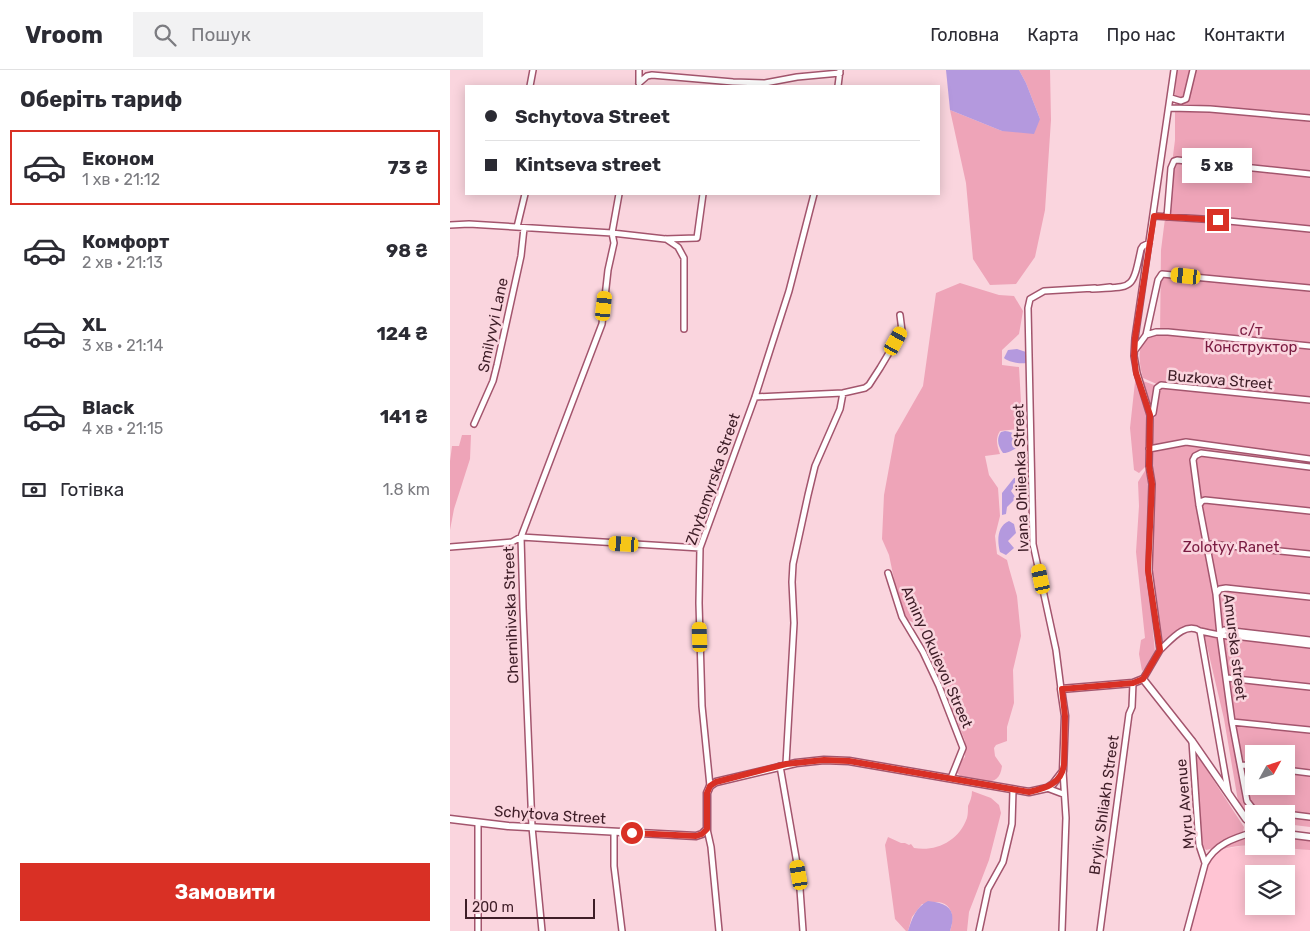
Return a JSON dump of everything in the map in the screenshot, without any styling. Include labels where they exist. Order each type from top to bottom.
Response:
[{"type":"street","points":[[530,85],[533,70]]},
{"type":"street","points":[[638,70],[638,85]]},
{"type":"street","points":[[653,70],[657,76]]},
{"type":"street","points":[[1160,650],[1148,570],[1152,484],[1149,449],[1150,415],[1136,373],[1134,356],[1135,338],[1154,216],[1157,181],[1170,108],[1174,70]]},
{"type":"street","points":[[1171,98],[1181,101],[1186,99],[1193,70]]},
{"type":"street","points":[[638,85],[647,76],[765,83],[840,71],[838,85]]},
{"type":"street","points":[[1170,108],[1210,109],[1310,118]]},
{"type":"street","points":[[1168,217],[1171,168],[1176,160],[1310,174]]},
{"type":"street","points":[[517,228],[525,195]]},
{"type":"street","name":"Chernihivska Street","points":[[542,931],[532,827],[522,608],[521,537],[602,324],[608,270],[614,244],[612,233],[619,195]]},
{"type":"street","points":[[450,225],[469,224],[612,233],[665,239],[698,238],[703,195]]},
{"type":"street","name":"Zhytomyrska Street","points":[[719,931],[711,847],[707,829],[707,793],[710,786],[702,706],[699,603],[700,548],[755,397],[789,291],[814,195]]},
{"type":"street","points":[[1154,216],[1218,220],[1310,230]]},
{"type":"street","name":"Smilyvyi Lane","points":[[474,424],[498,365],[521,256],[524,228]]},
{"type":"street","points":[[678,247],[682,238]]},
{"type":"street","points":[[665,239],[678,247],[684,258],[684,329]]},
{"type":"street","points":[[1038,294],[1126,286],[1134,279],[1143,246],[1149,243]]},
{"type":"street","points":[[1135,351],[1146,335],[1158,280],[1162,274],[1310,288]]},
{"type":"street","points":[[1110,287],[1103,288],[1038,294],[1086,289],[1110,287]]},
{"type":"street","points":[[1095,288],[1058,291],[1038,294],[1044,291],[1095,288]]},
{"type":"street","name":"Ivana Ohiienka Street","points":[[1038,294],[1030,299],[1027,315],[1030,358],[1033,544],[1056,650],[1065,716],[1063,771],[1066,818],[1062,931]]},
{"type":"street","points":[[755,397],[843,393],[865,388],[869,385],[902,331],[900,315]]},
{"type":"street","points":[[1146,335],[1156,332],[1168,332],[1310,346]]},
{"type":"street","name":"Buzkova Street","points":[[1150,415],[1154,413],[1156,393],[1158,386],[1161,385],[1310,400]]},
{"type":"street","points":[[803,931],[799,875],[783,765],[794,623],[792,582],[794,564],[815,466],[840,409],[843,393]]},
{"type":"street","points":[[1149,449],[1186,442],[1310,459]]},
{"type":"street","name":"Amurska street","points":[[1249,805],[1232,722],[1216,594],[1199,505],[1193,460],[1195,456],[1201,453],[1310,467]]},
{"type":"street","points":[[1199,505],[1202,500],[1205,500],[1310,511]]},
{"type":"street","points":[[450,547],[512,542],[521,537],[700,548]]},
{"type":"street","points":[[1207,548],[1211,544],[1310,554]]},
{"type":"street","name":"Aminy Okuievoi Street","points":[[888,573],[902,617],[923,652],[939,686],[963,748],[950,778]]},
{"type":"street","points":[[1216,594],[1220,589],[1226,588],[1310,597]]},
{"type":"street","points":[[1062,689],[1133,683],[1143,679],[1160,650],[1187,628],[1194,628],[1225,637],[1234,636],[1310,645]]},
{"type":"street","points":[[1220,635],[1224,630],[1310,640]]},
{"type":"street","points":[[1200,631],[1228,794]]},
{"type":"street","points":[[1226,678],[1310,687]]},
{"type":"street","points":[[1143,679],[1192,741],[1245,818]]},
{"type":"street","name":"Bryliv Shliakh Street","points":[[1100,931],[1129,714],[1132,707],[1133,683]]},
{"type":"street","points":[[1232,722],[1310,730]]},
{"type":"street","name":"Myru Avenue","points":[[1192,741],[1199,845],[1205,864]]},
{"type":"street","points":[[710,786],[716,782],[783,765],[818,760],[849,761],[1029,792],[1047,788],[1053,784],[1063,771]]},
{"type":"street","points":[[1241,765],[1245,765]]},
{"type":"street","points":[[1295,771],[1310,773]]},
{"type":"street","points":[[1047,788],[1064,794]]},
{"type":"street","points":[[979,931],[988,889],[1003,862],[1012,824],[1013,790]]},
{"type":"street","name":"Amurska street","points":[[1295,815],[1310,817]]},
{"type":"street","name":"Schytova Street","points":[[450,819],[508,826],[696,836],[702,834],[707,829]]},
{"type":"street","points":[[478,823],[478,931]]},
{"type":"street","points":[[614,832],[614,866],[622,931]]},
{"type":"street","name":"Myru Avenue","points":[[1188,931],[1205,864],[1209,856],[1220,845],[1245,835]]},
{"type":"street","points":[[1295,835],[1310,836]]},
{"type":"shaded area","points":[[946,70],[1019,70],[1040,119],[1034,134],[1002,131],[950,110]]},
{"type":"shaded area","points":[[1017,349],[1026,352],[1028,361],[1026,363],[1008,361],[1004,358],[1008,350]]},
{"type":"shaded area","points":[[1005,431],[1021,437],[1025,441],[1024,444],[1003,453],[998,440],[1001,432]]},
{"type":"shaded area","points":[[1014,478],[1015,485],[1011,491],[1016,498],[1007,507],[1006,514],[1002,515],[1002,493]]},
{"type":"shaded area","points":[[1009,521],[1014,524],[1016,533],[1008,541],[1014,548],[1006,555],[1000,552],[998,539],[1002,526]]},
{"type":"shaded area","points":[[1241,846],[1245,846],[1245,855],[1295,855],[1295,849],[1310,850],[1310,931],[1191,931],[1207,865],[1216,853],[1221,850]]},
{"type":"shaded area","points":[[928,901],[941,904],[950,909],[952,924],[950,931],[908,931],[915,913],[920,906]]},
{"type":"green space","points":[[1019,70],[1050,70],[1051,120],[1045,210],[1035,257],[1016,284],[990,285],[973,259],[966,183],[950,110],[1002,131],[1040,119]]},
{"type":"green space","points":[[1177,70],[1310,70],[1310,827],[1295,825],[1295,805],[1245,805],[1245,811],[1238,801],[1224,719],[1203,629],[1189,625],[1182,628],[1164,644],[1161,643],[1150,569],[1151,440],[1159,385],[1143,378],[1140,350],[1146,340],[1160,334],[1161,250],[1175,140]]},
{"type":"green space","points":[[960,283],[999,295],[1014,296],[1023,311],[1019,334],[1002,350],[1002,365],[1019,367],[1022,420],[1018,429],[1000,431],[997,442],[1000,454],[985,456],[989,475],[998,488],[1000,516],[995,536],[997,554],[1007,560],[1017,596],[1021,636],[1013,670],[1014,703],[1007,727],[1007,741],[996,745],[994,748],[995,756],[1002,766],[997,779],[986,782],[961,776],[957,773],[957,764],[965,757],[965,741],[943,684],[927,652],[924,635],[916,624],[908,620],[899,603],[889,555],[882,539],[884,495],[895,435],[923,386],[936,293]]},
{"type":"green space","points":[[1143,381],[1157,386],[1152,412]]},
{"type":"green space","points":[[1135,382],[1137,382],[1148,417],[1148,464],[1139,473],[1134,470],[1130,428]]},
{"type":"green space","points":[[462,435],[471,435],[470,459],[454,509],[450,530],[450,461],[452,446],[459,446]]},
{"type":"green space","points":[[1146,469],[1148,469],[1150,483],[1147,522],[1147,569],[1155,652],[1149,665],[1142,671],[1139,654],[1141,640],[1145,638],[1136,552],[1139,506],[1138,482]]},
{"type":"green space","points":[[1197,757],[1244,827],[1243,833],[1206,850],[1201,844],[1195,759]]},
{"type":"green space","points":[[972,791],[991,798],[999,805],[1001,813],[989,860],[969,912],[967,931],[950,931],[952,913],[947,906],[938,902],[922,904],[912,917],[908,931],[906,931],[895,919],[885,845],[888,837],[901,843],[911,844],[914,848],[922,849],[946,843],[953,839],[967,818]]},
{"type":"green space","points":[[1245,838],[1245,846],[1236,846],[1216,853],[1221,847]]},
{"type":"green space","points":[[1295,839],[1310,840],[1310,850],[1295,849]]},
{"type":"route","points":[[632,833],[679,836],[702,834],[707,829],[707,793],[710,786],[716,782],[786,764],[813,760],[849,761],[1029,792],[1047,788],[1058,779],[1064,765],[1065,716],[1062,689],[1133,683],[1143,679],[1160,650],[1148,570],[1152,484],[1149,466],[1150,415],[1136,373],[1134,356],[1135,338],[1154,216],[1218,220]]},
{"type":"park label","name":"с/т Конструктор","points":[[1251,338]]},
{"type":"park label","name":"Zolotyy Ranet","points":[[1231,547]]}]
